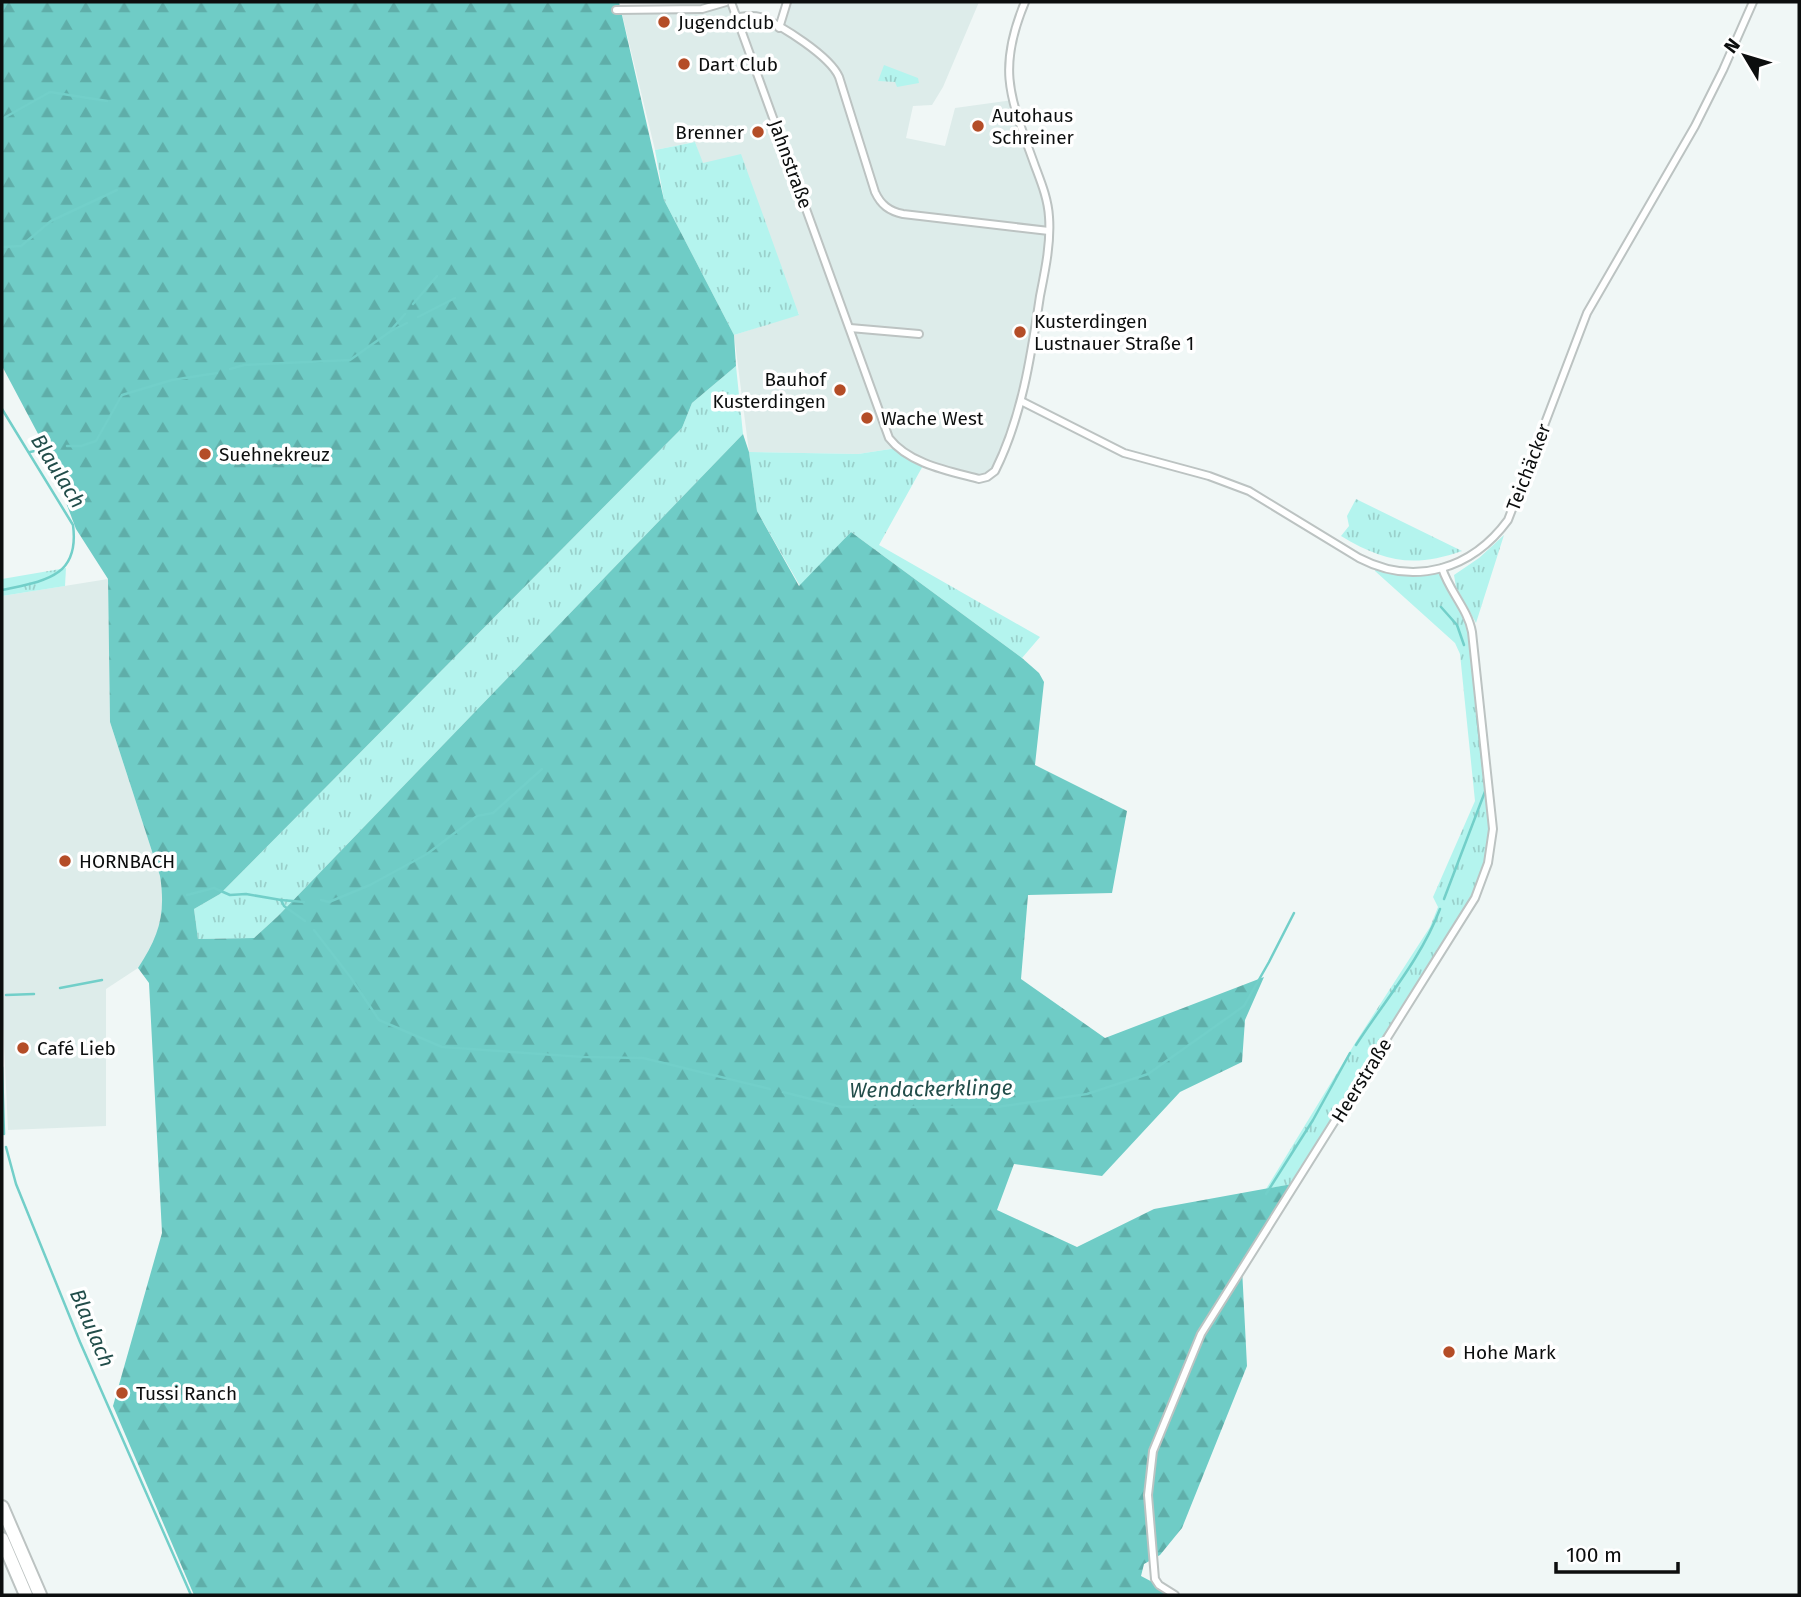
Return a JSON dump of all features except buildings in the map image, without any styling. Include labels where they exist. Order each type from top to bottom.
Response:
[{"type":"highway","points":[[2,1507],[40,1595]]},
{"type":"highway","points":[[2,1539],[26,1595]]},
{"type":"street","points":[[616,10],[702,9],[729,2]]},
{"type":"street","name":"Jahnstraße","points":[[729,2],[738,17],[889,438],[908,456],[979,479],[987,477],[995,471],[1021,401]]},
{"type":"street","points":[[779,28],[787,2]]},
{"type":"street","points":[[1021,401],[1049,231],[1045,194],[1018,119],[1009,82],[1009,50],[1025,2]]},
{"type":"street","name":"Teichäcker","points":[[1021,401],[1124,453],[1209,476],[1249,491],[1368,563],[1408,572],[1442,568],[1478,552],[1508,520],[1587,313],[1700,116],[1754,2]]},
{"type":"street","points":[[738,17],[757,16],[822,55],[836,70],[875,192],[889,209],[903,214],[1049,231]]},
{"type":"street","points":[[849,328],[919,334]]},
{"type":"street","name":"Heerstraße","points":[[1175,1595],[1159,1585],[1155,1579],[1148,1496],[1153,1451],[1201,1334],[1475,898],[1486,873],[1493,829],[1472,632],[1442,568]]},
{"type":"shaded area","points":[[731,2],[738,17],[750,16],[778,27],[787,2],[979,2],[943,87],[932,105],[913,106],[906,138],[945,146],[955,108],[1013,100],[1045,194],[1049,231],[1024,389],[995,471],[979,479],[925,462],[897,448],[858,454],[749,452],[734,335],[799,314],[702,163],[695,142],[655,150],[621,10],[702,9]]},
{"type":"shaded area","points":[[108,579],[110,722],[160,876],[163,900],[160,924],[152,947],[138,968],[106,989],[106,1126],[8,1130],[2,1002],[2,596]]},
{"type":"green space","points":[[2,2],[619,2],[664,200],[734,335],[736,366],[692,403],[682,428],[220,894],[194,909],[198,939],[254,938],[278,916],[743,434],[749,452],[757,511],[799,586],[851,532],[1039,673],[1044,682],[1035,765],[1127,811],[1112,893],[1028,895],[1021,979],[1105,1038],[1264,977],[1245,1020],[1242,1062],[1180,1092],[1102,1176],[1014,1164],[997,1210],[1077,1247],[1154,1209],[1292,1184],[1242,1268],[1247,1366],[1182,1528],[1160,1555],[1144,1564],[1141,1576],[1177,1595],[194,1595],[113,1406],[162,1233],[149,983],[138,968],[156,935],[162,890],[160,876],[110,722],[108,579],[76,529],[45,447],[2,366]]},
{"type":"green space","points":[[884,65],[918,78],[919,83],[897,87],[895,82],[878,81]]},
{"type":"green space","points":[[695,142],[703,163],[741,154],[799,315],[734,335],[664,200],[655,150]]},
{"type":"green space","points":[[736,366],[743,434],[278,916],[254,938],[198,939],[194,909],[220,894],[682,428],[692,403]]},
{"type":"green space","points":[[897,448],[925,462],[879,545],[1040,637],[1022,658],[851,532],[800,586],[757,511],[749,452],[858,454]]},
{"type":"green space","points":[[1356,499],[1462,551],[1414,561],[1371,552],[1341,536],[1349,526],[1347,516]]},
{"type":"green space","points":[[1504,535],[1476,623],[1456,587],[1454,575],[1479,558]]},
{"type":"green space","points":[[1376,566],[1397,571],[1442,568],[1468,619],[1493,829],[1482,882],[1292,1184],[1266,1189],[1430,927],[1438,907],[1433,897],[1475,801],[1460,654],[1455,643],[1375,571]]},
{"type":"green space","points":[[66,568],[65,586],[2,596],[2,579]]},
{"type":"waterway","points":[[2,119],[50,92],[107,101]]},
{"type":"waterway","points":[[2,247],[21,246],[51,221],[117,190]]},
{"type":"waterway","points":[[413,304],[437,276]]},
{"type":"waterway","points":[[418,317],[455,298]]},
{"type":"waterway","points":[[391,330],[405,314]]},
{"type":"waterway","points":[[230,369],[244,365],[350,360],[407,323]]},
{"type":"waterway","points":[[67,446],[81,446],[96,441],[122,395],[172,380],[217,373]]},
{"type":"waterway","name":"Blaulach","points":[[2,409],[73,525],[74,543],[71,556],[56,574],[31,584],[2,590]]},
{"type":"waterway","points":[[30,452],[54,447]]},
{"type":"waterway","points":[[1441,607],[1457,625],[1464,645]]},
{"type":"waterway","points":[[1477,716],[1485,782]]},
{"type":"waterway","points":[[321,900],[329,902],[370,885],[427,854],[477,816],[493,813],[542,769]]},
{"type":"waterway","points":[[1444,899],[1486,789]]},
{"type":"waterway","name":"Wendackerklinge","points":[[187,895],[214,888],[230,895],[246,894],[281,900],[284,906],[305,921]]},
{"type":"waterway","points":[[281,900],[304,902]]},
{"type":"waterway","points":[[1356,1045],[1413,962],[1440,909]]},
{"type":"waterway","name":"Wendackerklinge","points":[[783,1092],[842,1107],[997,1107],[1087,1094],[1148,1074],[1244,1006],[1294,913]]},
{"type":"waterway","name":"Wendackerklinge","points":[[314,930],[379,1020],[442,1047],[583,1057],[643,1058],[770,1089]]},
{"type":"waterway","name":"Wendackerklinge","points":[[60,988],[102,980]]},
{"type":"waterway","name":"Wendackerklinge","points":[[6,995],[34,994]]},
{"type":"waterway","points":[[1266,1194],[1313,1120],[1350,1053]]},
{"type":"waterway","name":"Blaulach","points":[[2,1067],[4,1134]]},
{"type":"waterway","name":"Blaulach","points":[[6,1147],[16,1184],[80,1342],[191,1595]]},
{"type":"place","name":"Jugendclub","points":[[664,22]]},
{"type":"place","name":"Dart Club","points":[[684,64]]},
{"type":"place","name":"Autohaus Schreiner","points":[[978,126]]},
{"type":"place","name":"Brenner","points":[[758,132]]},
{"type":"place","name":"Kusterdingen Lustnauer Straße 1","points":[[1020,332]]},
{"type":"place","name":"Bauhof Kusterdingen","points":[[840,390]]},
{"type":"place","name":"Wache West","points":[[867,418]]},
{"type":"place","name":"Suehnekreuz","points":[[205,454]]},
{"type":"place","name":"HORNBACH","points":[[65,861]]},
{"type":"place","name":"Café Lieb","points":[[23,1048]]},
{"type":"place","name":"Hohe Mark","points":[[1449,1352]]},
{"type":"place","name":"Tussi Ranch","points":[[122,1393]]}]
